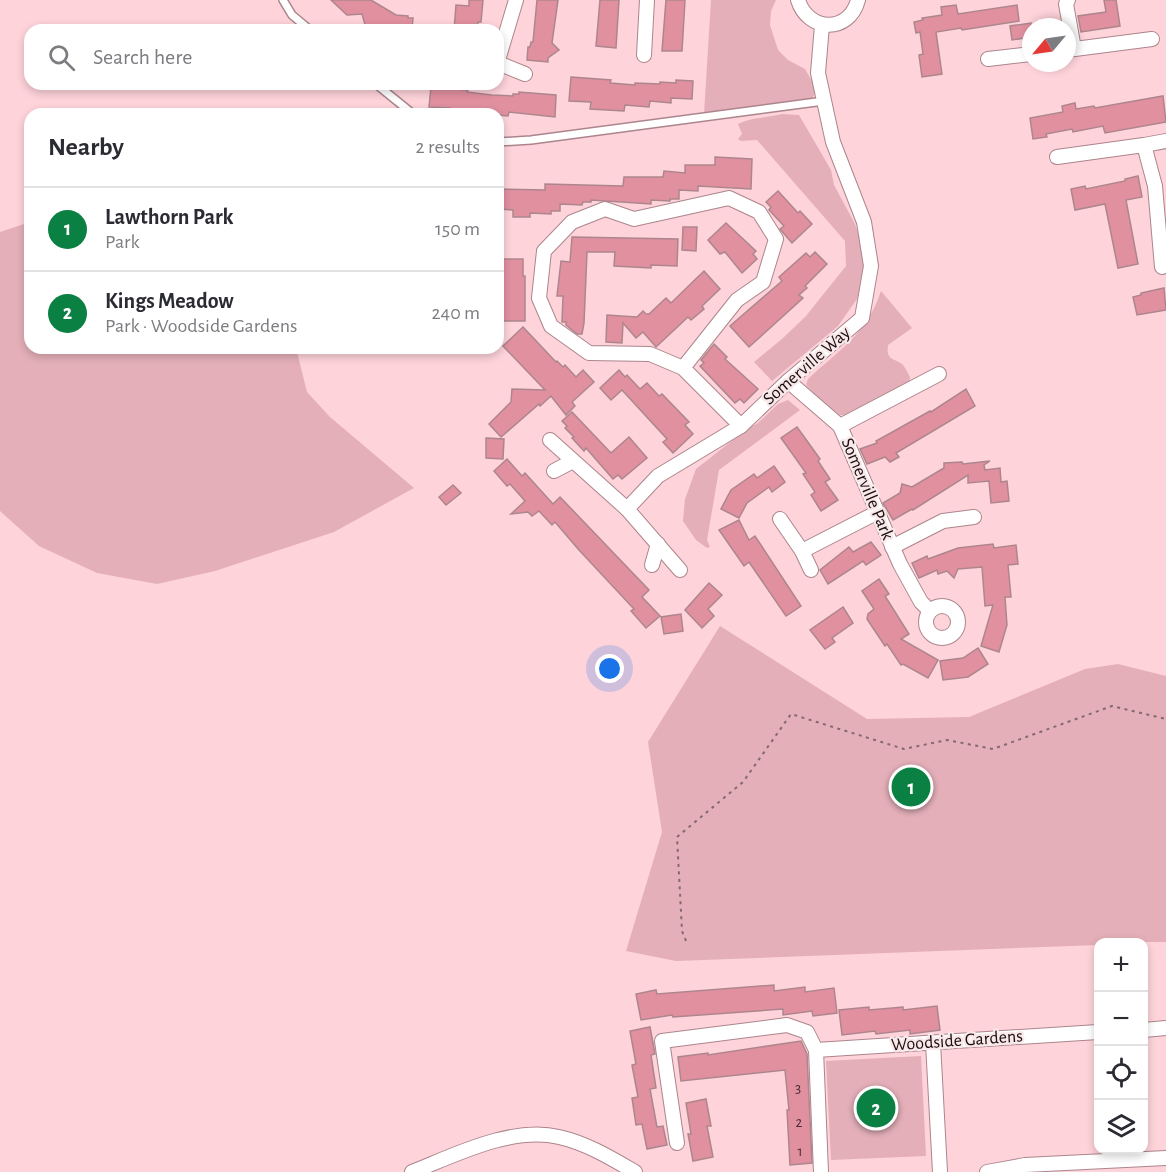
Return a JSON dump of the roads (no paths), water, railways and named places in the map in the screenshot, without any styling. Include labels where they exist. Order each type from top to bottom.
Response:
[{"type":"street","points":[[504,41],[516,0]]},
{"type":"street","points":[[644,56],[647,0]]},
{"type":"street","points":[[798,0],[802,11],[809,19],[822,25],[833,25],[849,17],[858,0]]},
{"type":"street","points":[[1068,0],[1066,4],[1068,18]]},
{"type":"street","name":"Somerville Way","points":[[627,509],[658,476],[741,426],[788,381],[862,318],[871,266],[864,222],[833,142],[818,73],[822,25]]},
{"type":"street","points":[[1076,49],[1152,39]]},
{"type":"street","points":[[988,59],[1022,55]]},
{"type":"street","points":[[504,65],[525,74]]},
{"type":"street","points":[[1057,158],[1166,141]]},
{"type":"street","points":[[1144,146],[1155,186],[1162,267]]},
{"type":"street","points":[[683,368],[737,300],[764,282],[776,239],[759,212],[729,198],[634,219],[605,209],[572,222],[544,251],[539,298],[551,326],[589,353],[650,354],[683,368],[741,426]]},
{"type":"street","points":[[840,426],[939,374]]},
{"type":"street","name":"Somerville Park","points":[[788,381],[840,426],[892,547],[921,602],[930,610]]},
{"type":"street","points":[[550,440],[627,509],[680,570]]},
{"type":"street","points":[[555,471],[573,460]]},
{"type":"street","points":[[802,551],[876,513]]},
{"type":"street","points":[[892,547],[943,520],[974,517]]},
{"type":"street","points":[[780,519],[802,551],[811,570]]},
{"type":"street","points":[[652,565],[658,544]]},
{"type":"street","points":[[677,1143],[662,1041],[787,1025],[807,1032],[816,1050],[821,1172]]},
{"type":"street","points":[[1148,1030],[1166,1028]]},
{"type":"street","name":"Woodside Gardens","points":[[816,1050],[1094,1032]]},
{"type":"street","points":[[933,1042],[940,1172]]},
{"type":"street","points":[[412,1172],[476,1147],[513,1136],[536,1134],[560,1137],[598,1151],[635,1172]]},
{"type":"street","points":[[987,1172],[1025,1165],[1166,1158]]},
{"type":"lane","points":[[283,0],[292,15],[303,24]]},
{"type":"lane","points":[[383,90],[406,108]]},
{"type":"lane","points":[[504,142],[824,102]]},
{"type":"place","name":"Lawthorn Park","points":[[911,787]]},
{"type":"place","name":"Kings Meadow","points":[[876,1108]]}]
